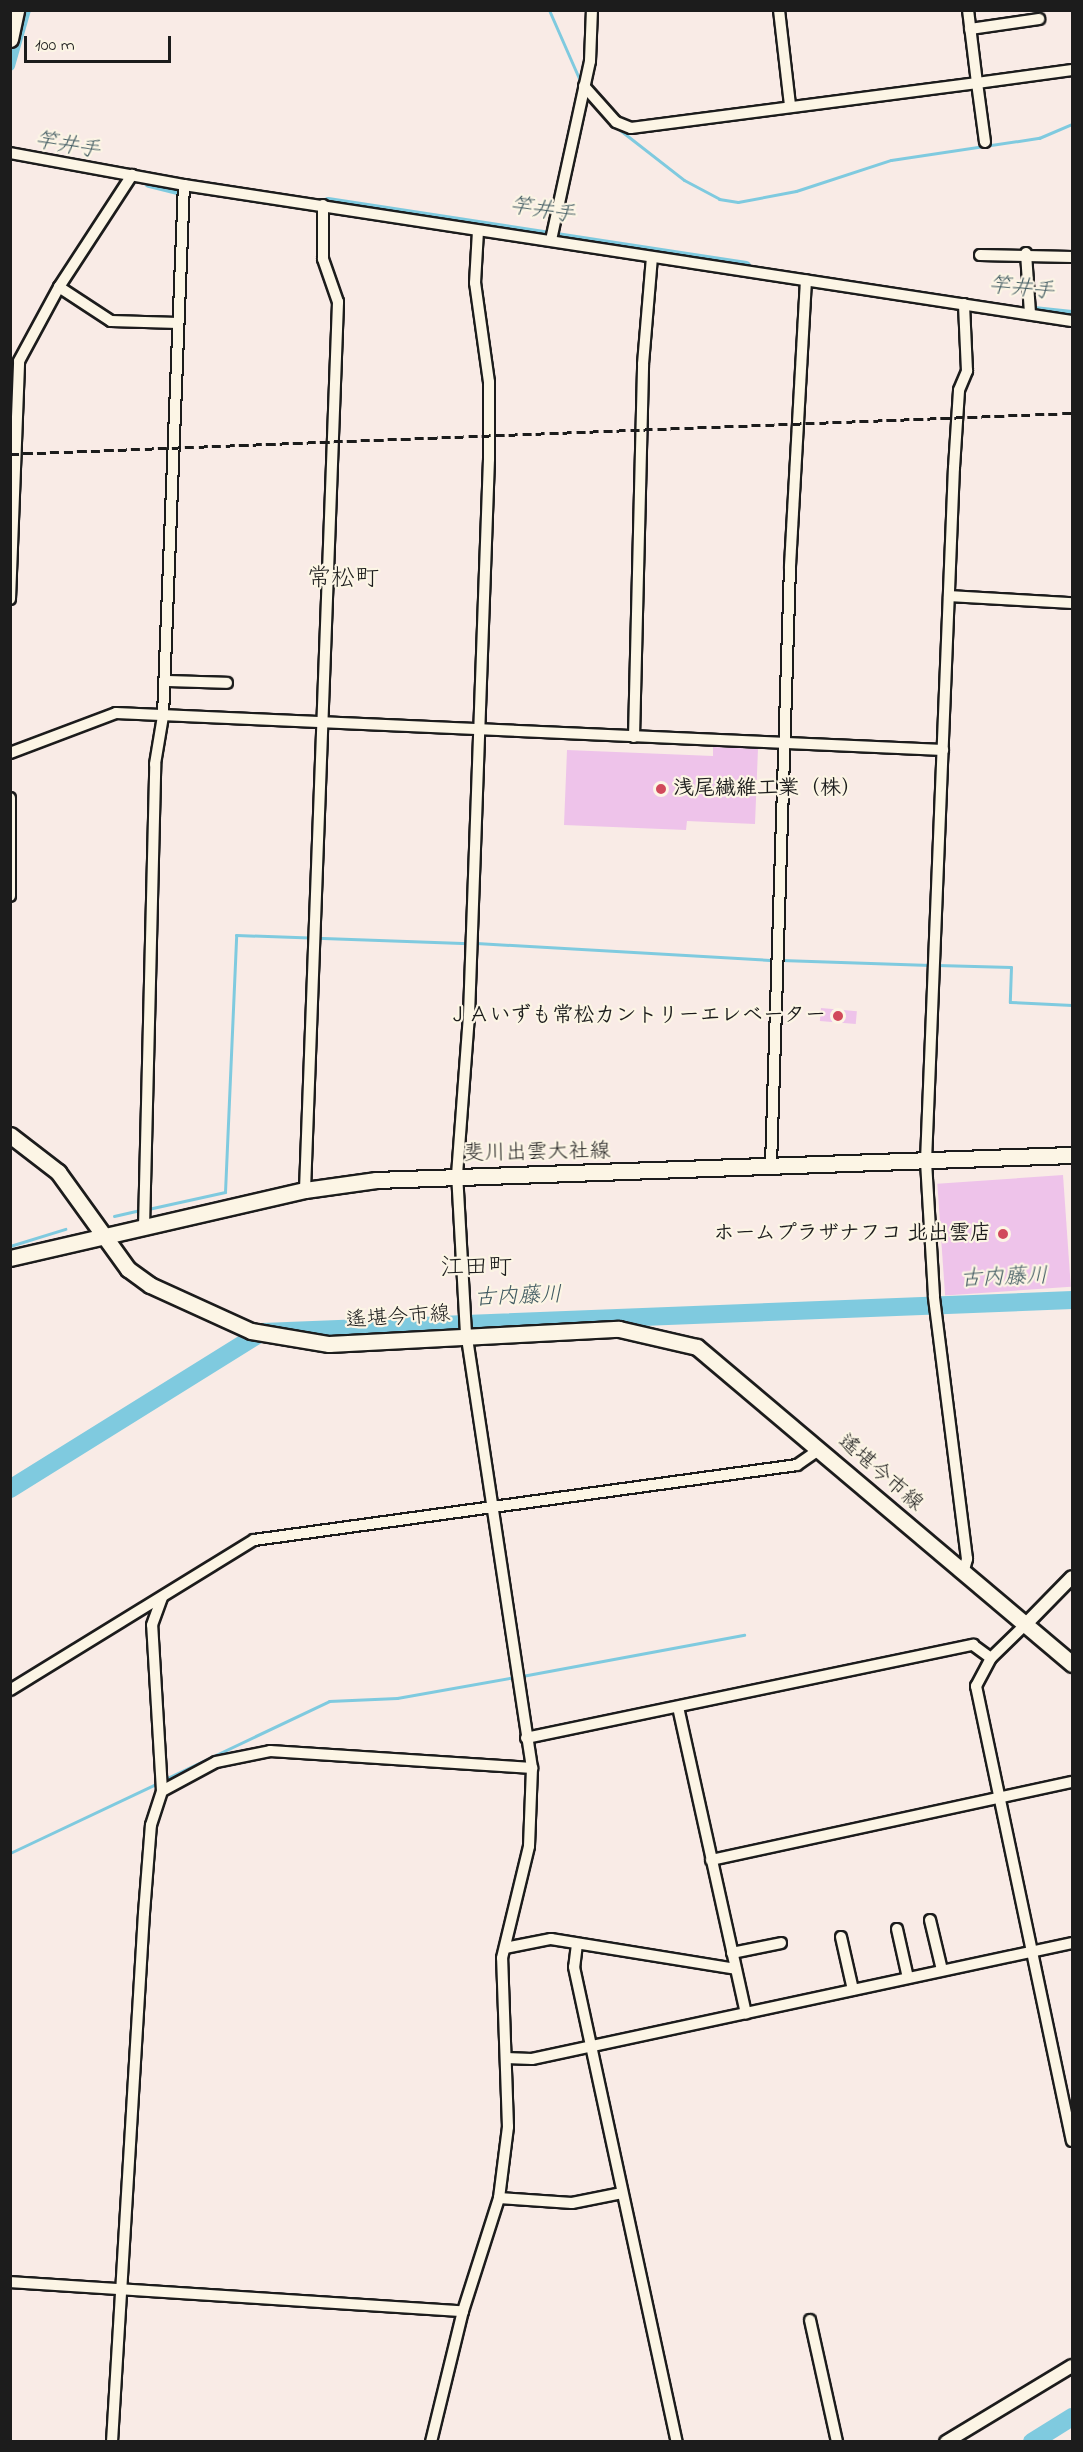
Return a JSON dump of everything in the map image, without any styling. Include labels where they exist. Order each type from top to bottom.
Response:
[{"type":"main road","points":[[10,39],[15,10]]},
{"type":"main road","name":"遙堪今市線","points":[[10,1135],[58,1172],[101,1235],[150,1285],[251,1331],[275,1338],[329,1344],[466,1334],[619,1329],[674,1337],[722,1364],[963,1573],[1027,1623],[1072,1664]]},
{"type":"main road","name":"斐川出雲大社線","points":[[10,1258],[101,1235],[305,1190],[458,1175],[1072,1155]]},
{"type":"street","points":[[551,240],[584,86],[592,10]]},
{"type":"street","points":[[779,10],[790,105]]},
{"type":"street","points":[[968,10],[985,142]]},
{"type":"street","points":[[970,29],[1039,19]]},
{"type":"street","points":[[584,86],[616,122],[631,128],[790,105],[1072,70]]},
{"type":"street","points":[[10,153],[184,185],[1072,321]]},
{"type":"street","points":[[10,599],[13,464],[19,361],[59,287],[132,175]]},
{"type":"street","points":[[144,1227],[158,818],[155,764],[163,716],[165,681],[184,185]]},
{"type":"street","points":[[305,1190],[339,302],[323,259],[323,205]]},
{"type":"street","points":[[431,2442],[463,2311],[499,2198],[508,2127],[505,1948],[529,1846],[532,1768],[466,1334],[458,1175],[489,459],[489,382],[475,283],[478,231]]},
{"type":"street","points":[[1026,253],[1030,314]]},
{"type":"street","points":[[980,255],[1026,253],[1072,257]]},
{"type":"street","points":[[634,737],[643,364],[652,257]]},
{"type":"street","points":[[771,1165],[788,742],[791,554],[806,280]]},
{"type":"street","points":[[59,287],[111,321],[178,323]]},
{"type":"street","points":[[963,1573],[967,1559],[934,1296],[926,1161],[957,413],[967,371],[964,304]]},
{"type":"street","points":[[949,596],[1072,603]]},
{"type":"street","points":[[165,681],[227,683]]},
{"type":"street","points":[[10,753],[116,713],[478,731],[943,750]]},
{"type":"street","points":[[10,798],[10,896]]},
{"type":"street","points":[[10,1690],[254,1540],[797,1465],[820,1449]]},
{"type":"street","points":[[1072,1577],[991,1658],[976,1686],[1032,1950],[1069,2104],[1072,2141]]},
{"type":"street","points":[[112,2442],[151,1825],[162,1791],[152,1625],[162,1598]]},
{"type":"street","points":[[526,1738],[974,1646],[991,1658]]},
{"type":"street","points":[[678,1707],[746,2014]]},
{"type":"street","points":[[162,1791],[216,1762],[270,1750],[532,1768]]},
{"type":"street","points":[[711,1860],[1072,1782]]},
{"type":"street","points":[[930,1920],[942,1970]]},
{"type":"street","points":[[897,1929],[908,1978]]},
{"type":"street","points":[[841,1937],[853,1990]]},
{"type":"street","points":[[505,1948],[551,1939],[736,1970]]},
{"type":"street","points":[[732,1953],[781,1943]]},
{"type":"street","points":[[506,2058],[532,2059],[592,2047],[1072,1943]]},
{"type":"street","points":[[578,1944],[574,1967],[677,2442]]},
{"type":"street","points":[[499,2198],[572,2203],[622,2193]]},
{"type":"street","points":[[10,2282],[463,2311]]},
{"type":"street","points":[[810,2320],[837,2442]]},
{"type":"street","points":[[946,2442],[1072,2366]]},
{"type":"building","name":"浅尾繊維工業（株）","points":[[713,747],[758,749],[755,824],[687,821],[686,830],[564,825],[567,750],[713,756]]},
{"type":"building","name":"ＪＡいずも常松カントリーエレベーター","points":[[821,1008],[857,1011],[856,1024],[820,1021]]},
{"type":"building","name":"ホームプラザナフコ 北出雲店","points":[[1063,1175],[1071,1287],[945,1296],[937,1184]]},
{"type":"waterway","name":"竿井手","points":[[10,66],[26,10]]},
{"type":"waterway","points":[[549,10],[581,83]]},
{"type":"waterway","points":[[588,97],[609,121]]},
{"type":"waterway","points":[[616,127],[684,180],[719,199],[738,202],[796,191],[891,160],[1039,138],[1072,124]]},
{"type":"waterway","name":"竿井手","points":[[149,183],[178,190],[188,183]]},
{"type":"waterway","name":"竿井手","points":[[328,202],[746,266]]},
{"type":"waterway","name":"竿井手","points":[[1034,311],[1072,315]]},
{"type":"waterway","points":[[148,1209],[225,1192],[236,935],[469,943]]},
{"type":"waterway","points":[[476,943],[774,960]]},
{"type":"waterway","points":[[781,960],[930,965]]},
{"type":"waterway","points":[[937,965],[1011,967],[1010,1002],[1072,1005]]},
{"type":"waterway","points":[[114,1216],[141,1210]]},
{"type":"waterway","points":[[10,1246],[65,1229]]},
{"type":"waterway","name":"古内藤川","points":[[10,1489],[262,1332],[1072,1300]]},
{"type":"waterway","points":[[522,1676],[744,1635]]},
{"type":"waterway","points":[[163,1780],[329,1701],[397,1698],[515,1677]]},
{"type":"waterway","points":[[10,1853],[158,1783]]},
{"type":"waterway","points":[[1032,2442],[1072,2417]]},
{"type":"railway","points":[[10,454],[1072,413]]},
{"type":"place","name":"浅尾繊維工業（株）","points":[[661,789]]},
{"type":"place","name":"ＪＡいずも常松カントリーエレベーター","points":[[838,1016]]},
{"type":"place","name":"ホームプラザナフコ 北出雲店","points":[[1003,1234]]},
{"type":"district","name":"常松町","points":[[343,580]]},
{"type":"district","name":"江田町","points":[[476,1269]]}]
